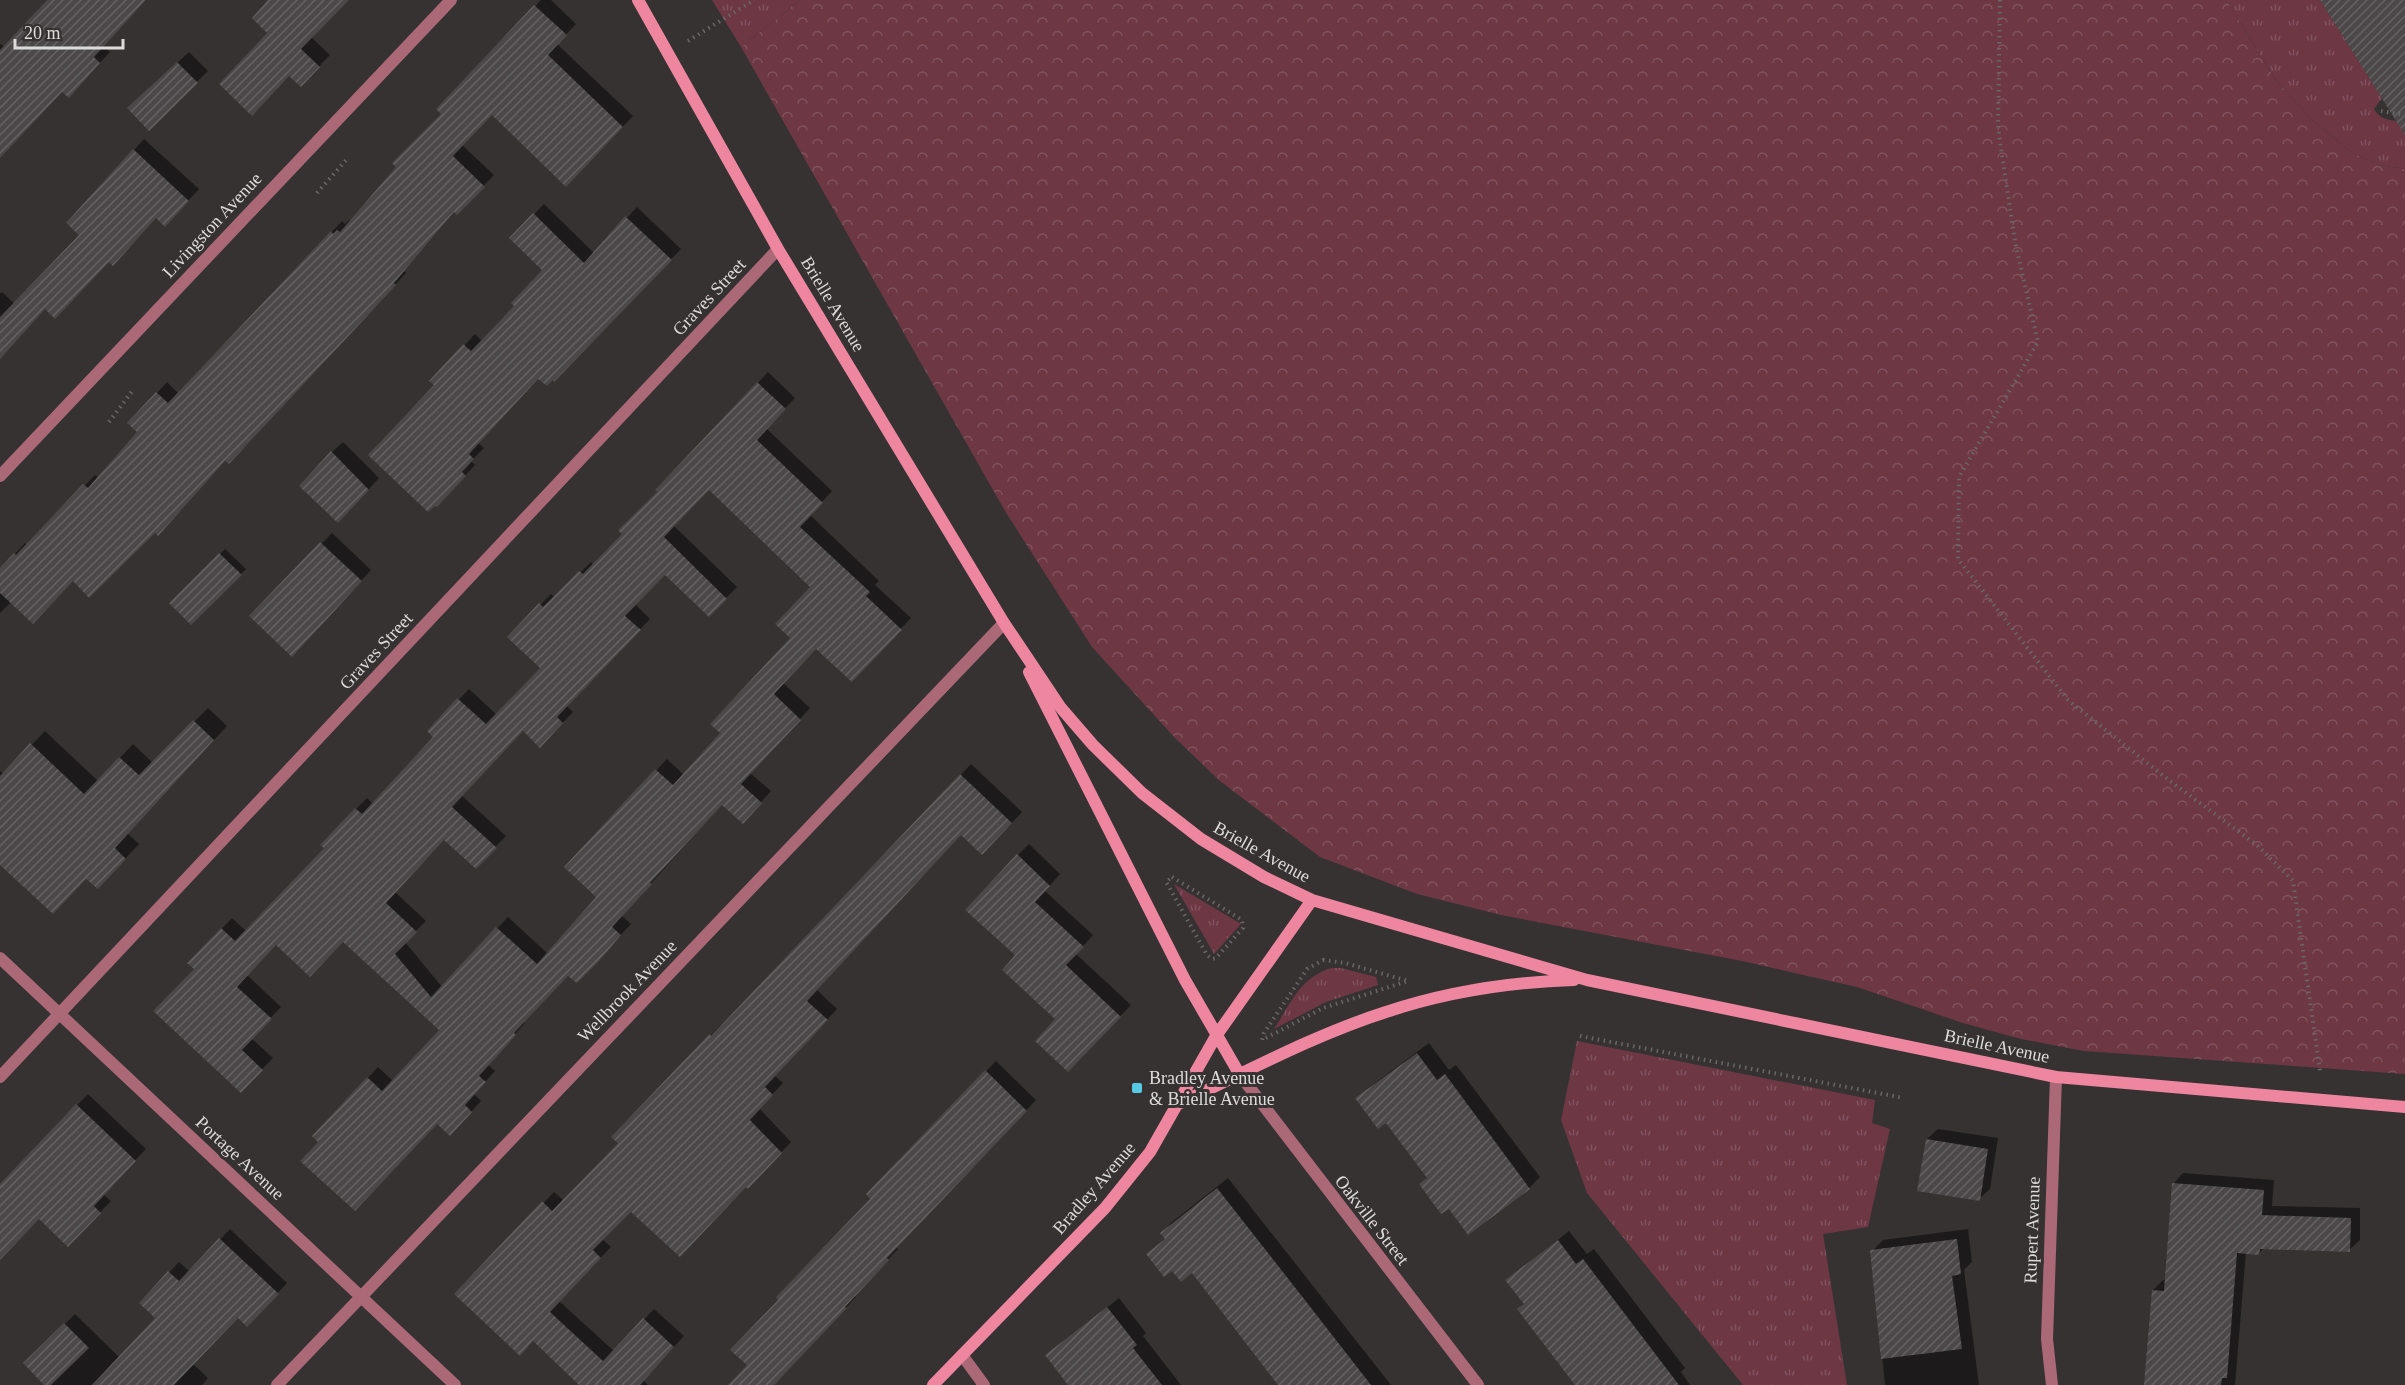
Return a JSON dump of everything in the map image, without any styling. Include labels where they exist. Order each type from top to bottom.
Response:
[{"type":"street","name":"Livingston Avenue","points":[[0,476],[451,0]]},
{"type":"street","name":"Brielle Avenue","points":[[638,0],[778,249],[1004,623],[1061,708],[1093,746],[1143,793],[1201,838],[1264,877],[1312,900],[1587,980],[2056,1077],[2405,1107]]},
{"type":"street","name":"Graves Street","points":[[0,1077],[778,249]]},
{"type":"street","name":"Brielle Avenue","points":[[1004,623],[1216,1036],[1240,1075]]},
{"type":"street","name":"Wellbrook Avenue","points":[[277,1385],[1004,623]]},
{"type":"street","name":"Bradley Avenue","points":[[933,1385],[1105,1208],[1150,1152],[1216,1036],[1312,900]]},
{"type":"street","name":"Portage Avenue","points":[[0,958],[455,1385]]},
{"type":"street","name":"Brielle Avenue","points":[[1178,1104],[1309,1042],[1386,1012],[1472,990],[1549,981],[1587,980]]},
{"type":"street","name":"Oakville Street","points":[[1240,1075],[1478,1385]]},
{"type":"street","name":"Rupert Avenue","points":[[2052,1385],[2047,1339],[2056,1077]]},
{"type":"street","points":[[962,1355],[984,1385]]},
{"type":"path","points":[[668,53],[754,0]]},
{"type":"path","points":[[2000,0],[1998,128],[2015,242],[2038,342],[1959,477],[1958,559],[2068,700],[2170,782],[2257,845],[2293,881],[2320,1071]]},
{"type":"path","points":[[2381,111],[2405,115]]},
{"type":"path","points":[[316,193],[347,159]]},
{"type":"path","points":[[110,422],[133,390]]},
{"type":"path","points":[[1172,877],[1238,917],[1243,924],[1243,928],[1220,955],[1212,959],[1207,955],[1166,882],[1172,877]]},
{"type":"path","points":[[1333,960],[1408,981],[1323,1008],[1281,1029],[1265,1040],[1261,1039],[1307,969],[1315,963],[1333,960]]},
{"type":"path","points":[[1580,1036],[1904,1098]]},
{"type":"green space","points":[[712,0],[800,0],[741,47]]},
{"type":"green space","points":[[800,0],[2226,0],[2275,79],[2312,120],[2352,153],[2379,165],[2405,169],[2405,1074],[2084,1051],[2021,1039],[1963,1023],[1857,987],[1742,961],[1501,915],[1417,894],[1320,857],[1220,781],[1175,738],[1092,647],[1005,511],[741,47]]},
{"type":"green space","points":[[2226,0],[2320,0],[2382,98],[2374,109],[2383,118],[2405,122],[2405,169],[2379,165],[2352,153],[2312,120],[2275,79]]},
{"type":"green space","points":[[1174,884],[1241,924],[1214,954]]},
{"type":"green space","points":[[1331,968],[1341,968],[1376,977],[1378,985],[1326,1002],[1274,1029],[1297,992],[1311,978]]},
{"type":"green space","points":[[1577,1041],[1875,1100],[1872,1123],[1890,1129],[1868,1227],[1823,1234],[1847,1385],[1743,1385],[1587,1193],[1561,1120]]},
{"type":"building","points":[[47,0],[146,0],[94,57],[100,63],[69,98],[62,92],[0,158],[0,50]]},
{"type":"building","points":[[268,0],[349,0],[301,49],[320,67],[301,87],[289,76],[252,116],[219,84],[267,33],[252,18]]},
{"type":"building","points":[[2320,0],[2405,0],[2405,135]]},
{"type":"building","points":[[534,5],[567,35],[548,55],[623,127],[566,187],[492,115],[453,156],[485,187],[457,215],[454,212],[394,283],[396,285],[229,464],[225,461],[158,536],[155,533],[89,598],[73,581],[33,624],[0,593],[0,568],[14,553],[16,555],[83,484],[88,488],[137,432],[127,423],[156,392],[168,403],[331,231],[333,234],[337,230],[340,232],[396,167],[392,163],[441,114],[436,109]]},
{"type":"building","points":[[177,62],[198,83],[149,131],[127,108]]},
{"type":"building","points":[[133,149],[189,201],[165,227],[156,218],[113,266],[109,262],[55,319],[45,309],[0,359],[0,317],[79,235],[66,223]]},
{"type":"building","points":[[533,213],[584,263],[625,216],[672,260],[554,382],[553,380],[547,386],[538,379],[469,454],[474,459],[462,472],[466,476],[437,507],[435,506],[428,512],[368,455],[434,385],[429,381],[463,344],[471,351],[514,306],[511,303],[542,270],[509,238]]},
{"type":"building","points":[[757,382],[786,409],[757,440],[823,503],[800,527],[870,592],[866,596],[902,630],[852,682],[816,649],[774,694],[801,720],[741,784],[762,803],[743,824],[722,805],[612,927],[621,935],[599,961],[577,983],[568,976],[514,1033],[516,1035],[479,1076],[486,1082],[465,1105],[472,1112],[450,1136],[437,1124],[355,1211],[300,1161],[318,1142],[312,1136],[367,1077],[382,1091],[439,1030],[343,942],[310,977],[276,945],[237,987],[272,1019],[242,1050],[263,1070],[241,1093],[153,1011],[194,969],[187,963],[221,928],[235,941],[324,848],[320,845],[355,808],[362,814],[433,737],[427,731],[457,698],[486,724],[540,668],[507,637],[539,603],[543,607],[579,571],[583,574],[622,534],[618,530],[657,492],[655,490]],"holes":[[[709,490],[810,587],[775,624],[790,638],[710,724],[720,733],[673,785],[655,769],[564,867],[596,897],[537,964],[496,927],[431,997],[395,954],[417,932],[386,903],[444,840],[476,869],[497,848],[452,807],[523,731],[540,748],[563,723],[557,717],[641,630],[625,616],[665,575],[709,617],[727,599],[664,537]]]},
{"type":"building","points":[[331,451],[369,490],[338,523],[299,486]]},
{"type":"building","points":[[320,542],[362,581],[292,657],[249,616]]},
{"type":"building","points":[[219,553],[242,575],[191,625],[169,603]]},
{"type":"building","points":[[193,720],[214,740],[115,848],[126,859],[98,889],[86,879],[53,914],[0,865],[0,776],[30,743],[84,794],[119,757],[139,775]]},
{"type":"building","points":[[960,774],[1012,823],[982,855],[961,835],[807,1001],[828,1020],[765,1087],[773,1095],[750,1120],[782,1153],[748,1189],[746,1187],[680,1257],[631,1212],[593,1250],[601,1258],[550,1312],[603,1361],[643,1318],[674,1347],[640,1385],[579,1385],[533,1341],[520,1356],[454,1294],[542,1201],[552,1211],[618,1143],[611,1137],[709,1034],[711,1036]]},
{"type":"building","points":[[1017,854],[1050,886],[1035,902],[1084,947],[1066,965],[1121,1017],[1068,1072],[1035,1041],[1055,1019],[1002,970],[1015,955],[965,910]]},
{"type":"building","points":[[1417,1053],[1437,1080],[1445,1074],[1530,1189],[1468,1235],[1449,1209],[1441,1214],[1419,1184],[1427,1178],[1386,1123],[1378,1129],[1355,1098]]},
{"type":"building","points":[[985,1070],[1027,1111],[887,1258],[889,1260],[845,1307],[847,1308],[774,1385],[728,1385],[747,1365],[730,1350],[778,1300],[776,1297],[870,1199],[866,1194]]},
{"type":"building","points":[[76,1104],[136,1161],[94,1206],[101,1213],[68,1247],[39,1219],[0,1260],[0,1184]]},
{"type":"building","points":[[1926,1139],[1988,1149],[1980,1201],[1917,1191]]},
{"type":"building","points":[[2172,1183],[2264,1190],[2262,1215],[2351,1218],[2350,1252],[2260,1249],[2259,1255],[2237,1253],[2227,1378],[2222,1378],[2221,1385],[2144,1385],[2152,1290],[2164,1291]]},
{"type":"building","points":[[1217,1188],[1371,1385],[1278,1385],[1192,1273],[1181,1282],[1172,1271],[1164,1277],[1146,1254],[1165,1239],[1160,1233]]},
{"type":"building","points":[[219,1238],[279,1294],[247,1327],[238,1318],[174,1385],[92,1385],[155,1318],[139,1303],[168,1271],[179,1281]]},
{"type":"building","points":[[1957,1239],[1961,1274],[1952,1276],[1962,1349],[1881,1359],[1870,1250]]},
{"type":"building","points":[[1558,1240],[1576,1264],[1583,1259],[1679,1385],[1575,1385],[1517,1309],[1524,1304],[1505,1280]]},
{"type":"building","points":[[1107,1307],[1137,1345],[1133,1348],[1162,1385],[1068,1385],[1045,1355]]},
{"type":"building","points":[[64,1323],[89,1348],[51,1385],[44,1385],[23,1363]]},
{"type":"place","name":"Bradley Avenue & Brielle Avenue","points":[[1137,1088]]}]
